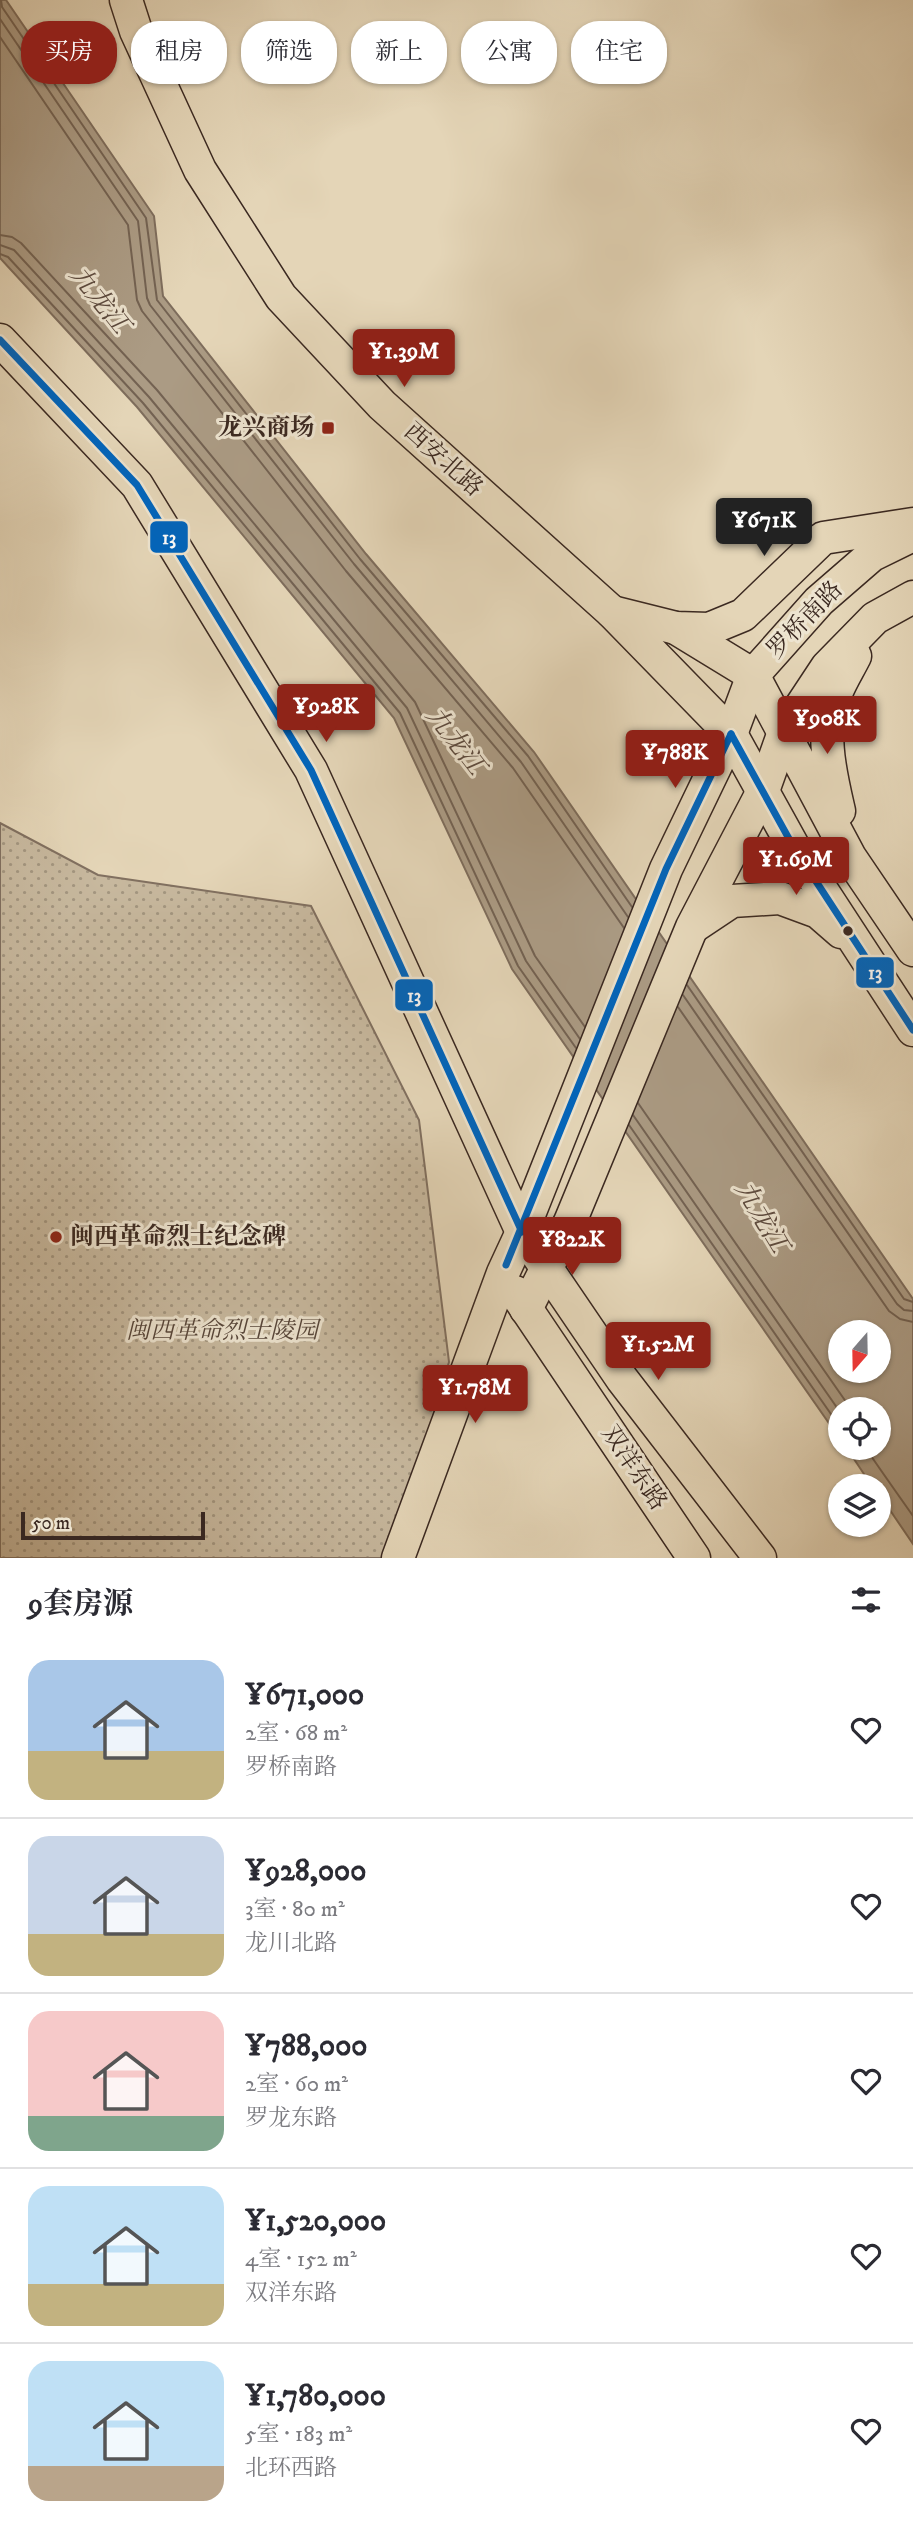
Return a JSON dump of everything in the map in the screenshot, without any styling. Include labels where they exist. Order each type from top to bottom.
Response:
[{"type":"main road","name":"西安北路","points":[[126,0],[136,32],[200,170],[281,297],[382,405],[612,612],[731,734],[793,846],[866,955]]},
{"type":"main road","points":[[0,340],[137,485],[312,770],[522,1232],[622,1378],[760,1558]]},
{"type":"main road","points":[[612,612],[676,628],[709,629],[743,615],[823,538],[913,524]]},
{"type":"main road","name":"罗桥南路","points":[[398,1558],[503,1273],[522,1232],[666,869],[731,734],[753,675],[828,594],[872,555],[913,535]]},
{"type":"main road","points":[[526,1309],[570,1222],[688,937],[763,792],[784,732],[827,667],[876,618],[913,597]]},
{"type":"main road","points":[[850,856],[830,771],[827,729],[835,693],[876,618]]},
{"type":"main road","points":[[676,628],[753,675],[850,856],[913,950]]},
{"type":"main road","points":[[688,937],[732,901],[780,898],[818,912],[866,955],[913,1030]]},
{"type":"main road","name":"双洋东路","points":[[503,1273],[695,1558]]},
{"type":"green space","name":"闽西革命烈士陵园","points":[[0,823],[98,875],[311,906],[419,1120],[449,1362],[392,1558],[0,1558]]},
{"type":"water","name":"九龙江","points":[[0,0],[6,0],[21,22],[21,84],[64,84],[154,216],[163,296],[366,554],[534,752],[913,1299],[913,1544],[891,1512],[891,1474],[864,1474],[855,1460],[891,1460],[891,1397],[828,1397],[828,1422],[512,969],[394,718],[137,407],[0,258]]},
{"type":"transit line","name":"13","points":[[0,340],[137,485],[311,770],[522,1232]]},
{"type":"transit line","name":"13","points":[[731,734],[793,846],[913,1030]]},
{"type":"transit line","name":"13","points":[[506,1265],[666,869],[731,734]]},
{"type":"place","name":"龙兴商场","points":[[328,428]]},
{"type":"place","name":"闽西革命烈士纪念碑","points":[[56,1237]]}]
